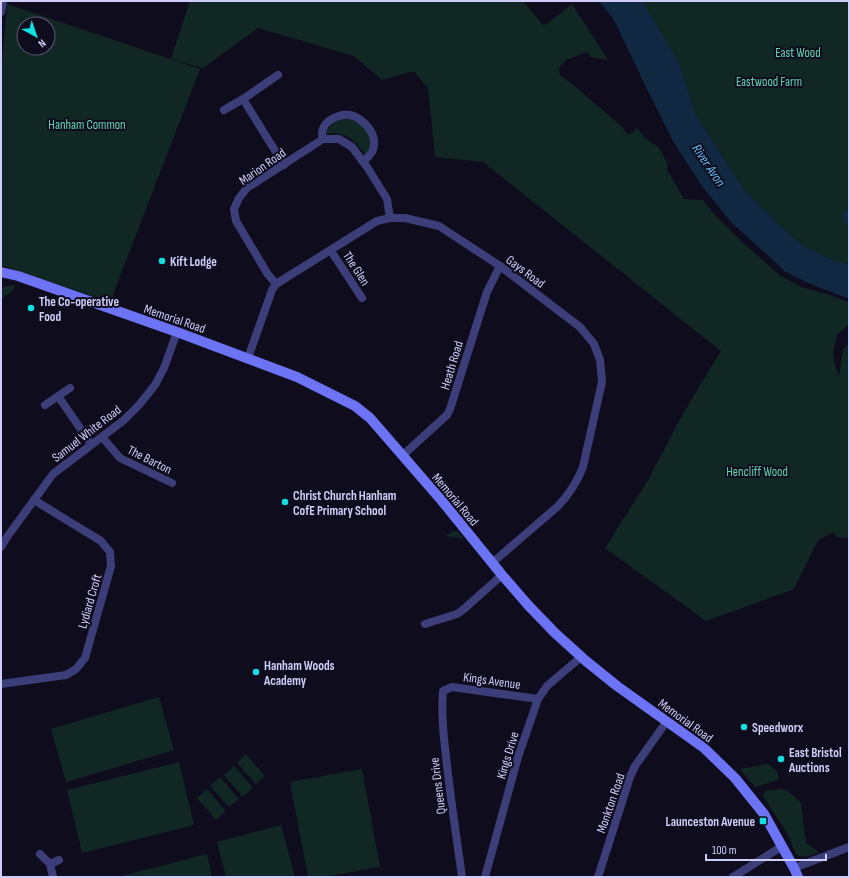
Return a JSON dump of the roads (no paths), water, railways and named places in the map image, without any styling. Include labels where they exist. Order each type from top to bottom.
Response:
[{"type":"street","points":[[1,12],[3,1]]},
{"type":"street","points":[[224,110],[278,75]]},
{"type":"street","points":[[243,99],[284,164]]},
{"type":"street","points":[[363,162],[371,154],[374,144],[372,134],[367,125],[359,118],[350,115],[332,119],[324,126],[322,133],[323,139],[339,139],[352,147],[363,162],[387,199],[390,218]]},
{"type":"street","name":"Marion Road","points":[[276,284],[236,221],[234,209],[238,198],[247,188],[323,139]]},
{"type":"street","name":"Gays Road","points":[[276,284],[377,221],[390,218],[405,218],[439,226],[500,266],[580,327],[594,344],[600,360],[602,382],[583,466],[573,489],[566,499],[492,563]]},
{"type":"street","name":"The Glen","points":[[331,251],[362,298]]},
{"type":"street","name":"Heath Road","points":[[402,455],[448,415],[487,292],[500,266]]},
{"type":"street","name":"Memorial Road","points":[[1,272],[18,276],[248,358],[297,377],[355,406],[370,418],[502,575],[555,633],[580,657],[617,686],[704,748],[735,778],[764,814],[796,873]]},
{"type":"street","points":[[248,358],[272,290],[276,284]]},
{"type":"street","name":"Samuel White Road","points":[[1,547],[53,474],[124,420],[155,386],[164,368],[177,332]]},
{"type":"street","points":[[45,405],[70,388]]},
{"type":"street","points":[[58,396],[91,444]]},
{"type":"street","name":"The Barton","points":[[102,437],[120,458],[172,483]]},
{"type":"street","name":"Lydiard Croft","points":[[1,684],[66,675],[76,669],[85,658],[111,566],[110,552],[101,541],[34,500]]},
{"type":"street","points":[[425,624],[456,614],[464,609],[502,575]]},
{"type":"street","name":"Kings Drive","points":[[485,877],[518,757],[538,699],[547,686],[580,657]]},
{"type":"street","name":"Kings Avenue","points":[[443,692],[452,686],[538,699]]},
{"type":"street","name":"Queens Drive","points":[[443,692],[442,707],[445,750],[462,877]]},
{"type":"street","name":"Monkton Road","points":[[598,877],[630,777],[635,766],[667,721]]},
{"type":"street","points":[[733,877],[781,847]]},
{"type":"street","points":[[796,873],[849,847]]},
{"type":"street","points":[[40,854],[50,864],[53,877]]},
{"type":"street","points":[[50,864],[59,860]]},
{"type":"water","name":"River Avon","points":[[599,1],[642,1],[679,63],[696,115],[744,190],[788,233],[805,247],[835,261],[849,264],[849,299],[806,282],[786,272],[731,222],[702,186],[674,143],[614,20]]},
{"type":"water","points":[[849,207],[849,226],[841,216]]},
{"type":"place","name":"Kift Lodge","points":[[162,261]]},
{"type":"place","name":"The Co-operative Food","points":[[31,308]]},
{"type":"place","name":"Christ Church Hanham CofE Primary School","points":[[285,502]]},
{"type":"place","name":"Hanham Woods Academy","points":[[256,672]]},
{"type":"place","name":"Speedworx","points":[[744,727]]},
{"type":"place","name":"East Bristol Auctions","points":[[781,759]]},
{"type":"place","name":"Launceston Avenue","points":[[763,821]]},
{"type":"park label","name":"East Wood","points":[[798,52]]},
{"type":"park label","name":"Eastwood Farm","points":[[769,81]]},
{"type":"park label","name":"Hanham Common","points":[[87,124]]},
{"type":"park label","name":"Hencliff Wood","points":[[757,471]]}]
